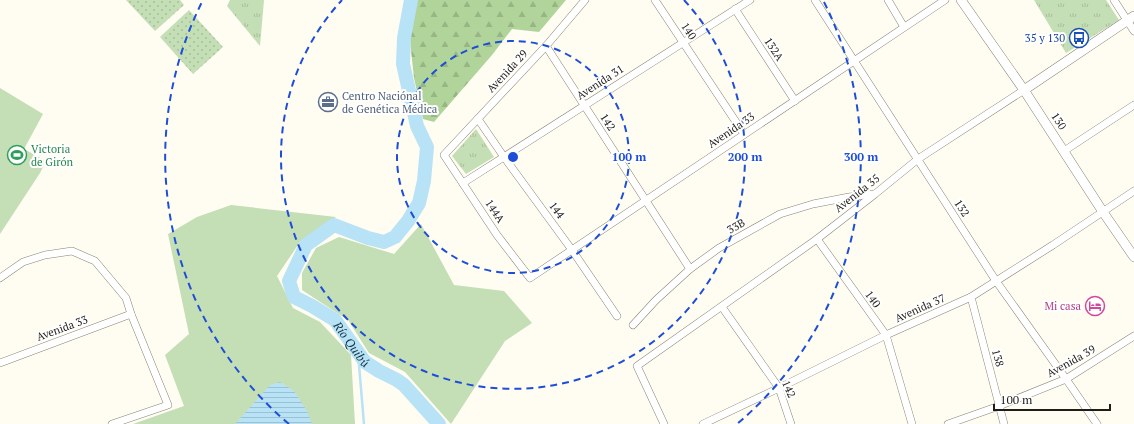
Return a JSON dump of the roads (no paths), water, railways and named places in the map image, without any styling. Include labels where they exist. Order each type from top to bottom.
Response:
[{"type":"street","name":"Avenida 29","points":[[444,155],[546,46],[585,0]]},
{"type":"street","name":"140","points":[[655,0],[744,134]]},
{"type":"street","name":"Avenida 31","points":[[463,183],[750,0]]},
{"type":"street","name":"132","points":[[814,0],[996,281],[1066,378],[1096,423]]},
{"type":"street","points":[[888,0],[904,27]]},
{"type":"street","name":"Avenida 33","points":[[530,278],[945,0]]},
{"type":"street","name":"130","points":[[961,0],[1024,90],[1134,257]]},
{"type":"street","points":[[1114,0],[1131,18],[1134,30]]},
{"type":"street","name":"132A","points":[[735,9],[794,101]]},
{"type":"street","name":"Avenida 35","points":[[664,424],[637,366],[817,239],[918,159],[1131,18]]},
{"type":"street","name":"142","points":[[546,46],[690,269]]},
{"type":"street","points":[[1064,151],[1134,105]]},
{"type":"street","name":"144","points":[[478,119],[572,250],[617,316]]},
{"type":"street","name":"144A","points":[[444,155],[497,235],[530,278]]},
{"type":"street","name":"Avenida 37","points":[[703,424],[886,335],[971,298],[1134,191]]},
{"type":"street","name":"33B","points":[[633,325],[656,300],[690,269],[719,248],[780,214],[813,204],[875,194]]},
{"type":"street","name":"140","points":[[817,239],[886,335],[912,424]]},
{"type":"street","points":[[0,278],[22,262],[45,254],[72,251],[95,261],[126,298],[168,405],[112,424]]},
{"type":"street","name":"138","points":[[971,298],[1004,424]]},
{"type":"street","name":"142","points":[[722,307],[779,388],[791,424]]},
{"type":"street","name":"Avenida 33","points":[[0,363],[131,314]]},
{"type":"street","name":"Avenida 39","points":[[948,424],[999,406],[1066,378],[1134,336]]},
{"type":"water","points":[[280,382],[294,391],[307,411],[312,424],[235,424],[270,385]]},
{"type":"waterway","name":"Río Quibú","points":[[411,0],[404,38],[403,64],[417,126],[427,147],[424,181],[419,203],[408,221],[395,237],[384,242],[368,238],[334,225],[306,245],[289,281],[294,297],[335,320],[365,362],[404,385],[439,424]]},
{"type":"waterway","points":[[358,353],[364,424]]},
{"type":"place","name":"35 y 130","points":[[1079,38]]},
{"type":"place","name":"Centro Naciónal de Genética Médica","points":[[328,102]]},
{"type":"place","name":"Victoria de Girón","points":[[17,155]]},
{"type":"place","name":"Mi casa","points":[[1095,306]]}]
